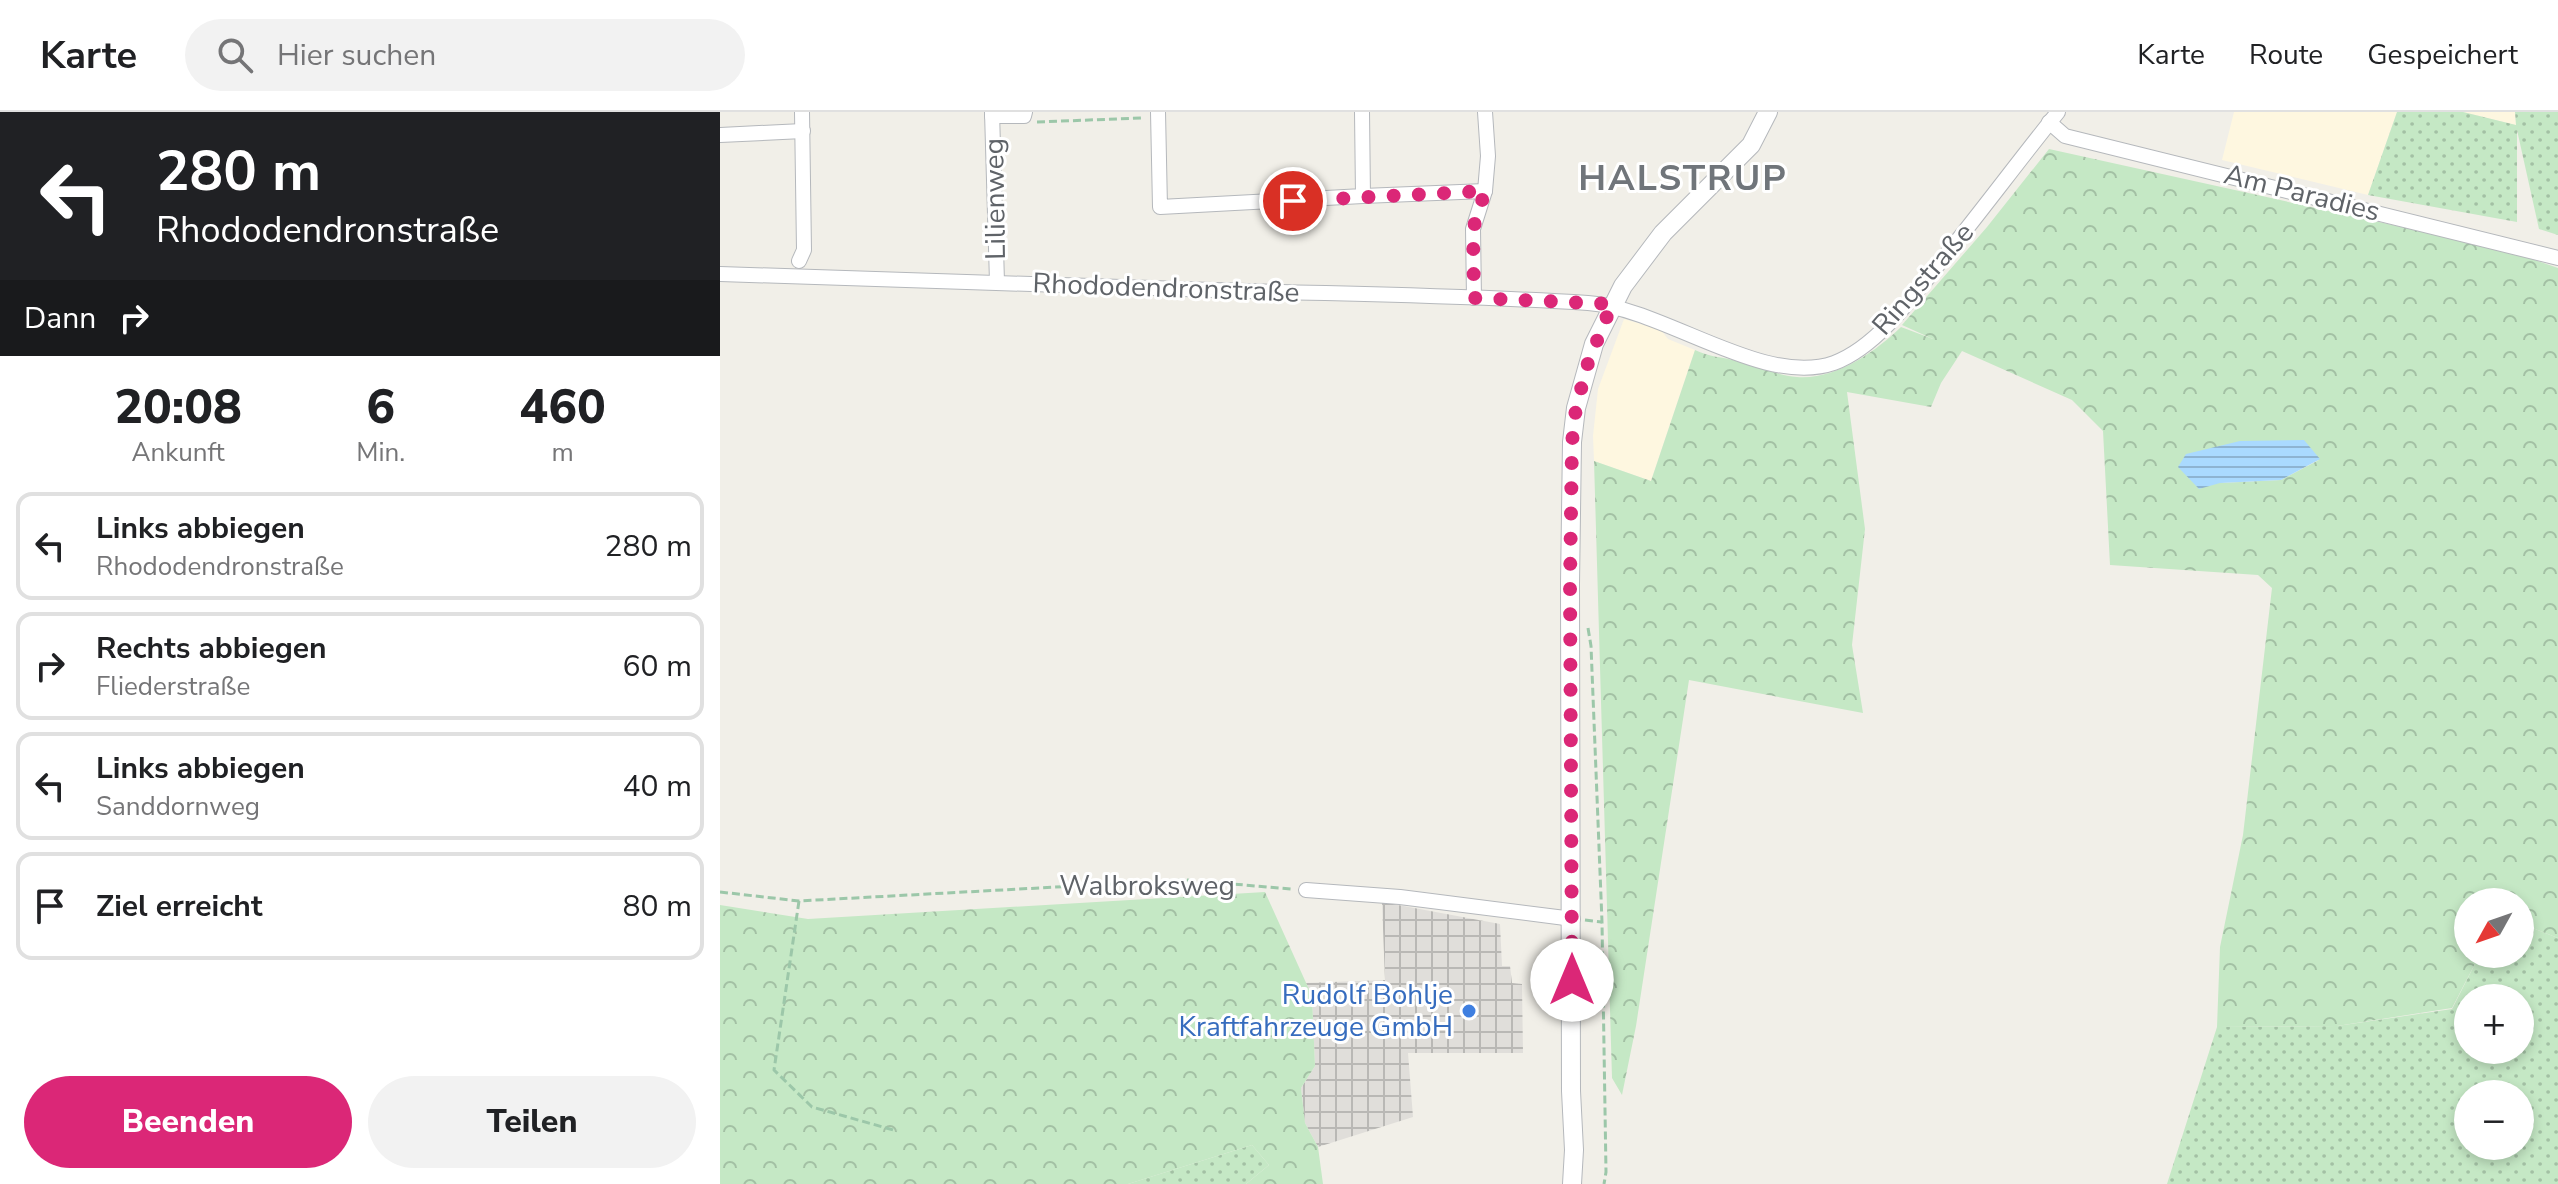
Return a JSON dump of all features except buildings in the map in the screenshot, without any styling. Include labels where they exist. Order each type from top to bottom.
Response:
[{"type":"street","points":[[799,261],[804,250],[802,112]]},
{"type":"street","points":[[1362,112],[1363,196]]},
{"type":"street","points":[[1474,298],[1473,229],[1485,191],[1488,156],[1485,112]]},
{"type":"street","points":[[1572,1184],[1570,600],[1572,442],[1576,408],[1588,363],[1612,304],[1649,248],[1751,145],[1768,112]]},
{"type":"street","name":"Lilienweg","points":[[997,282],[992,114],[1024,117]]},
{"type":"street","points":[[1158,114],[1160,207],[1485,191]]},
{"type":"street","name":"Ringstraße","points":[[1612,304],[1760,361],[1792,369],[1817,368],[1837,362],[1880,333],[1929,276],[2054,117]]},
{"type":"street","name":"Am Paradies","points":[[2054,117],[2065,136],[2558,258]]},
{"type":"street","points":[[720,135],[803,131]]},
{"type":"street","name":"Rhododendronstraße","points":[[720,274],[1612,304]]},
{"type":"street","points":[[1306,890],[1400,897],[1573,919]]},
{"type":"path","points":[[1024,117],[1158,114]]},
{"type":"path","points":[[1586,615],[1591,646],[1602,922],[1604,1184]]},
{"type":"path","name":"Walbroksweg","points":[[720,892],[799,901],[1186,880],[1306,890]]},
{"type":"path","points":[[799,901],[774,1070],[812,1107],[897,1131]]},
{"type":"shaded area","points":[[2234,112],[2397,112],[2368,195],[2222,160]]},
{"type":"shaded area","points":[[2463,112],[2515,112],[2516,125]]},
{"type":"shaded area","points":[[1624,319],[1661,330],[1668,339],[1695,350],[1651,481],[1594,461],[1598,389]]},
{"type":"shaded area","points":[[1382,902],[1500,924],[1502,966],[1510,966],[1512,983],[1522,984],[1523,1053],[1408,1053],[1413,1117],[1318,1147],[1305,1123],[1301,1088],[1315,1066],[1312,996],[1306,983],[1385,980]]},
{"type":"green space","points":[[2397,112],[2463,112],[2516,125],[2515,112],[2558,112],[2558,235],[2539,229],[2517,130],[2517,222],[2368,195]]},
{"type":"green space","points":[[2049,149],[2506,250],[2558,268],[2558,938],[2534,929],[2534,888],[2454,888],[2454,968],[2473,968],[2464,984],[2454,984],[2452,1008],[2337,1026],[2217,1027],[2220,947],[2243,835],[2272,588],[2258,575],[2110,565],[2103,431],[2072,400],[1962,351],[1941,383],[1931,407],[1847,392],[1865,529],[1852,645],[1863,713],[1689,680],[1636,1026],[1622,1095],[1612,1078],[1594,461],[1651,481],[1695,350],[1782,374],[1812,377],[1854,362],[1901,327],[1933,339],[1902,325],[1987,227]],"holes":[[[2319,460],[2281,480],[2220,483]]]},
{"type":"green space","points":[[1265,892],[1312,996],[1315,1066],[1301,1088],[1305,1123],[1318,1147],[1323,1184],[1246,1184],[1269,1165],[1252,1145],[1128,1184],[720,1184],[720,905],[808,919]]},
{"type":"green space","points":[[2534,929],[2558,938],[2558,1184],[2167,1184],[2217,1027],[2337,1026],[2452,1009],[2454,1005],[2454,1064],[2534,1064],[2534,984],[2465,984],[2473,968],[2534,968]]},
{"type":"green space","points":[[1252,1145],[1269,1165],[1246,1184],[1128,1184]]},
{"type":"water","points":[[2304,440],[2320,459],[2281,480],[2220,483],[2199,489],[2178,467],[2186,454],[2240,441]]},
{"type":"place","name":"Rudolf Bohlje Kraftfahrzeuge GmbH","points":[[1469,1011]]},
{"type":"district","name":"HALSTRUP","points":[[1683,178]]},
{"type":"route","points":[[1293,201],[1485,191],[1473,229],[1474,298],[1612,304],[1588,363],[1576,408],[1572,442],[1572,980]]}]
